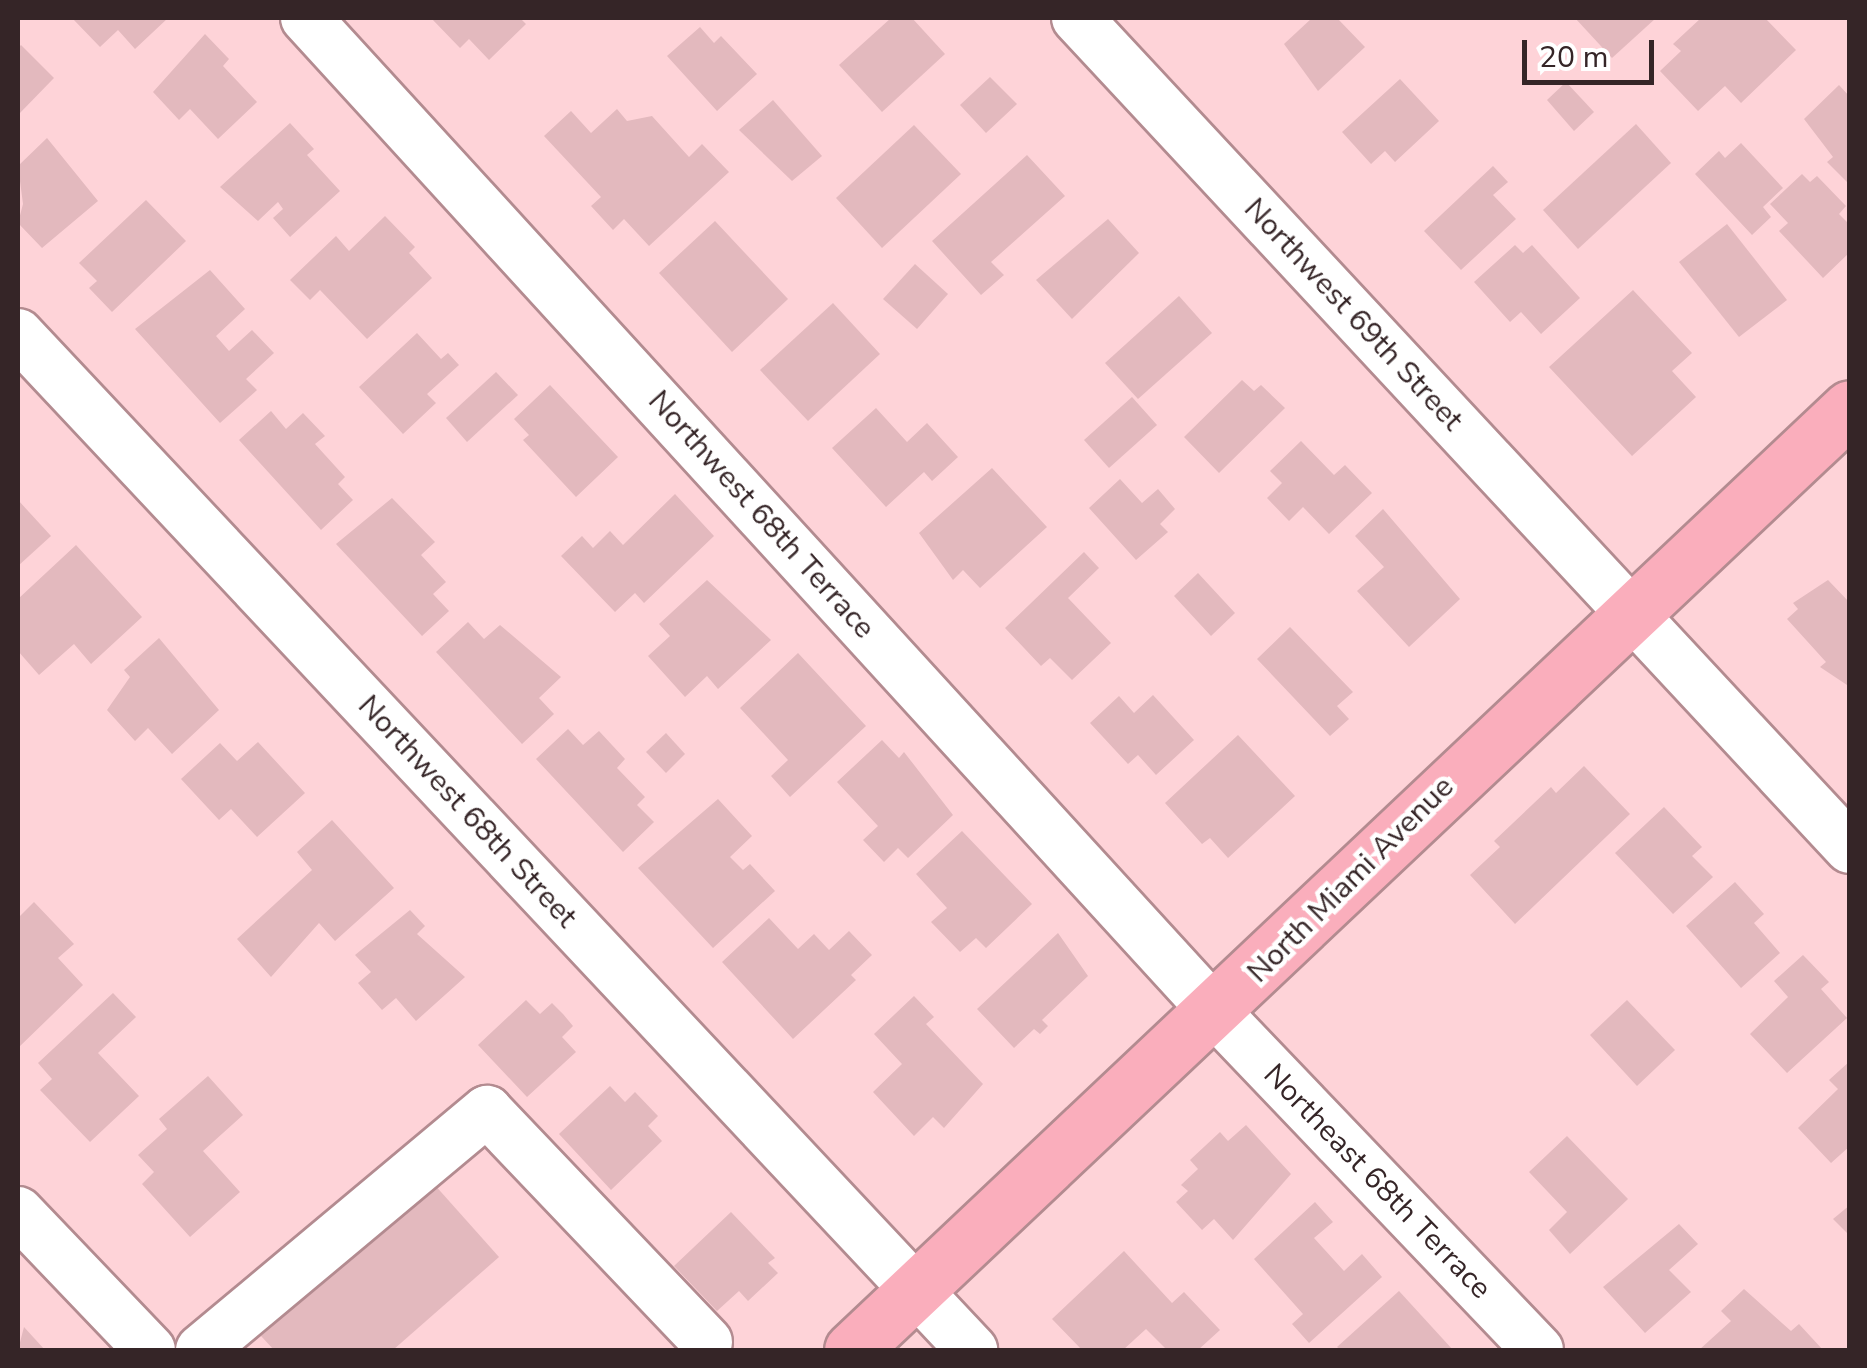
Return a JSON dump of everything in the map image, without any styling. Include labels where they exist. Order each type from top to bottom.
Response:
[{"type":"main road","name":"North Miami Avenue","points":[[852,1350],[1216,1014],[1629,614],[1850,408]]},
{"type":"street","name":"Northwest 68th Terrace","points":[[306,18],[1216,1014]]},
{"type":"street","name":"Northwest 69th Street","points":[[1078,18],[1850,848]]},
{"type":"street","name":"Northwest 68th Street","points":[[18,334],[972,1350]]},
{"type":"street","name":"Northeast 68th Terrace","points":[[1216,1014],[1538,1350]]},
{"type":"street","points":[[202,1350],[487,1111],[708,1342]]},
{"type":"street","points":[[18,1212],[150,1350]]},
{"type":"building","points":[[72,18],[168,18],[135,49],[118,30],[100,47]]},
{"type":"building","points":[[431,18],[520,18],[526,24],[489,60],[469,39],[460,48]]},
{"type":"building","points":[[891,18],[912,18],[945,54],[882,112],[839,65]]},
{"type":"building","points":[[1312,18],[1337,18],[1365,47],[1318,91],[1284,44]]},
{"type":"building","points":[[1575,18],[1656,18],[1612,58]]},
{"type":"building","points":[[1701,18],[1765,18],[1796,50],[1741,103],[1725,86],[1698,111],[1660,71],[1681,51],[1673,44]]},
{"type":"building","points":[[700,27],[714,43],[721,36],[757,74],[717,111],[667,56]]},
{"type":"building","points":[[205,34],[229,59],[223,66],[257,102],[218,139],[190,109],[179,120],[153,92]]},
{"type":"building","points":[[21,45],[54,78],[18,115],[18,48]]},
{"type":"building","points":[[990,77],[1017,104],[986,133],[960,105]]},
{"type":"building","points":[[1400,79],[1439,121],[1395,162],[1385,151],[1371,164],[1342,132]]},
{"type":"building","points":[[1566,82],[1594,112],[1574,131],[1547,100]]},
{"type":"building","points":[[1839,85],[1850,97],[1850,185],[1827,162],[1833,157],[1804,119]]},
{"type":"building","points":[[773,100],[822,156],[792,181],[739,130]]},
{"type":"building","points":[[617,109],[627,121],[652,116],[689,157],[702,144],[729,172],[649,246],[624,219],[613,230],[591,206],[601,197],[544,136],[571,111],[591,133]]},
{"type":"building","points":[[290,123],[314,149],[307,155],[340,191],[290,237],[273,218],[283,209],[278,202],[258,221],[220,187]]},
{"type":"building","points":[[1636,124],[1671,163],[1578,249],[1543,210]]},
{"type":"building","points":[[914,125],[961,174],[882,248],[836,198]]},
{"type":"building","points":[[47,138],[98,201],[42,248],[18,223],[23,204],[18,166]]},
{"type":"building","points":[[1741,143],[1783,188],[1763,207],[1771,217],[1752,235],[1695,174],[1719,151],[1725,158]]},
{"type":"building","points":[[1027,155],[1065,196],[991,262],[1004,275],[981,295],[932,241]]},
{"type":"building","points":[[1493,166],[1508,182],[1493,195],[1516,219],[1461,270],[1424,231]]},
{"type":"building","points":[[1802,174],[1810,182],[1817,176],[1846,206],[1839,214],[1850,225],[1850,252],[1823,278],[1779,231],[1788,223],[1770,204]]},
{"type":"building","points":[[146,200],[186,241],[112,312],[89,288],[97,281],[79,263]]},
{"type":"building","points":[[385,216],[415,247],[409,253],[432,278],[367,339],[320,290],[310,300],[290,280],[336,236],[349,251]]},
{"type":"building","points":[[1108,219],[1139,253],[1072,319],[1036,280]]},
{"type":"building","points":[[715,221],[788,299],[732,352],[659,273]]},
{"type":"building","points":[[1727,224],[1787,300],[1739,337],[1679,262]]},
{"type":"building","points":[[1515,245],[1523,253],[1532,245],[1580,298],[1541,334],[1521,312],[1510,322],[1474,282]]},
{"type":"building","points":[[915,264],[948,294],[917,329],[883,299]]},
{"type":"building","points":[[210,270],[245,309],[216,336],[229,351],[252,330],[274,353],[246,379],[257,390],[220,423],[135,329]]},
{"type":"building","points":[[1633,290],[1692,353],[1672,371],[1696,397],[1632,456],[1549,367]]},
{"type":"building","points":[[1179,296],[1212,333],[1138,399],[1105,363]]},
{"type":"building","points":[[833,303],[880,354],[808,421],[760,370]]},
{"type":"building","points":[[417,333],[441,359],[448,353],[459,365],[427,394],[436,403],[403,434],[359,387]]},
{"type":"building","points":[[496,372],[518,395],[467,442],[446,418]]},
{"type":"building","points":[[1242,380],[1254,391],[1261,385],[1285,408],[1219,473],[1184,437]]},
{"type":"building","points":[[550,385],[618,457],[576,497],[523,440],[529,435],[514,419]]},
{"type":"building","points":[[1132,397],[1157,425],[1109,468],[1084,440]]},
{"type":"building","points":[[876,408],[907,442],[927,423],[958,457],[932,481],[924,472],[886,507],[832,448]]},
{"type":"building","points":[[271,411],[286,429],[303,413],[325,436],[315,444],[345,477],[338,484],[353,500],[321,530],[239,440]]},
{"type":"building","points":[[1301,441],[1334,475],[1345,465],[1372,493],[1329,534],[1303,507],[1289,521],[1267,498],[1282,483],[1270,471]]},
{"type":"building","points":[[992,468],[1047,527],[980,588],[963,570],[953,580],[919,533]]},
{"type":"building","points":[[1120,479],[1142,503],[1158,489],[1175,509],[1160,524],[1168,532],[1136,560],[1089,508]]},
{"type":"building","points":[[675,494],[714,536],[644,603],[635,593],[615,612],[561,556],[582,536],[593,548],[610,531],[623,545]]},
{"type":"building","points":[[392,498],[435,542],[421,555],[446,582],[433,594],[449,611],[422,636],[336,544]]},
{"type":"building","points":[[18,500],[51,536],[18,566]]},
{"type":"building","points":[[1383,509],[1460,599],[1409,647],[1357,591],[1384,567],[1355,536]]},
{"type":"building","points":[[76,545],[142,617],[91,664],[74,644],[39,675],[18,651],[18,599]]},
{"type":"building","points":[[1084,552],[1099,568],[1068,598],[1111,643],[1072,680],[1050,658],[1041,666],[1005,628]]},
{"type":"building","points":[[1198,573],[1235,613],[1211,636],[1174,596]]},
{"type":"building","points":[[707,580],[771,640],[718,689],[707,676],[685,697],[648,656],[670,636],[659,624]]},
{"type":"building","points":[[1828,580],[1850,603],[1850,687],[1820,667],[1826,662],[1787,619],[1798,609],[1793,603]]},
{"type":"building","points":[[468,622],[484,639],[500,625],[561,677],[539,698],[554,714],[522,744],[436,652]]},
{"type":"building","points":[[1290,627],[1353,692],[1337,706],[1349,719],[1330,736],[1257,659]]},
{"type":"building","points":[[159,638],[219,710],[172,754],[148,728],[135,741],[107,710],[130,677],[124,670]]},
{"type":"building","points":[[798,653],[866,726],[790,797],[771,776],[788,760],[740,708]]},
{"type":"building","points":[[1153,695],[1194,740],[1156,775],[1138,755],[1128,764],[1090,723],[1119,696],[1134,713]]},
{"type":"building","points":[[568,729],[583,745],[599,731],[625,759],[617,768],[645,797],[637,805],[654,822],[623,852],[536,759]]},
{"type":"building","points":[[666,733],[685,754],[666,773],[646,752]]},
{"type":"building","points":[[1238,735],[1295,796],[1228,858],[1210,838],[1202,844],[1165,803]]},
{"type":"building","points":[[882,740],[899,758],[904,752],[953,815],[908,858],[898,848],[884,862],[863,840],[878,826],[837,782]]},
{"type":"building","points":[[258,742],[305,793],[257,837],[231,809],[219,820],[181,779],[220,743],[237,761]]},
{"type":"building","points":[[1584,766],[1630,814],[1515,924],[1470,875],[1500,847],[1494,841],[1551,787],[1556,793]]},
{"type":"building","points":[[718,799],[752,836],[730,857],[743,870],[750,864],[775,891],[713,948],[638,868]]},
{"type":"building","points":[[1664,807],[1702,847],[1692,856],[1713,877],[1673,914],[1615,853]]},
{"type":"building","points":[[332,820],[394,888],[335,941],[319,923],[271,977],[237,939],[312,870],[297,852]]},
{"type":"building","points":[[962,831],[1032,904],[986,948],[976,938],[960,952],[931,922],[947,908],[916,874]]},
{"type":"building","points":[[1735,882],[1764,914],[1754,923],[1780,953],[1741,988],[1686,926]]},
{"type":"building","points":[[34,902],[74,944],[58,958],[83,985],[18,1048],[18,918]]},
{"type":"building","points":[[410,910],[425,926],[417,934],[465,977],[416,1021],[396,998],[382,1010],[358,983],[371,972],[355,955]]},
{"type":"building","points":[[769,918],[798,949],[814,934],[829,950],[849,931],[872,955],[851,975],[856,980],[793,1039],[722,962]]},
{"type":"building","points":[[1058,933],[1088,976],[1042,1020],[1048,1026],[1040,1034],[1034,1029],[1014,1048],[977,1009]]},
{"type":"building","points":[[1803,955],[1829,982],[1821,989],[1847,1018],[1787,1073],[1750,1034],[1788,997],[1774,981]]},
{"type":"building","points":[[113,993],[136,1017],[98,1053],[139,1096],[90,1142],[40,1090],[52,1079],[38,1063]]},
{"type":"building","points":[[914,996],[934,1017],[926,1024],[983,1084],[944,1128],[933,1117],[914,1136],[873,1092],[902,1064],[874,1034]]},
{"type":"building","points":[[526,1000],[540,1014],[552,1003],[563,1014],[573,1026],[562,1037],[576,1052],[527,1097],[478,1045]]},
{"type":"building","points":[[1627,1000],[1675,1050],[1637,1086],[1590,1035]]},
{"type":"building","points":[[1850,1061],[1850,1146],[1831,1163],[1798,1128],[1838,1089],[1829,1080]]},
{"type":"building","points":[[208,1076],[243,1115],[203,1151],[240,1192],[190,1237],[142,1184],[154,1172],[138,1155],[167,1129],[159,1119]]},
{"type":"building","points":[[610,1086],[625,1102],[635,1092],[658,1116],[648,1126],[662,1141],[611,1190],[559,1134]]},
{"type":"building","points":[[1246,1125],[1291,1174],[1233,1240],[1214,1219],[1202,1230],[1176,1202],[1188,1191],[1181,1185],[1198,1169],[1190,1160],[1220,1132],[1228,1141]]},
{"type":"building","points":[[1567,1136],[1628,1199],[1570,1254],[1549,1230],[1567,1212],[1529,1172]]},
{"type":"building","points":[[433,1183],[499,1257],[393,1350],[274,1350],[261,1336]]},
{"type":"building","points":[[1315,1202],[1333,1222],[1314,1238],[1344,1271],[1362,1254],[1382,1277],[1309,1343],[1292,1324],[1303,1314],[1254,1259]]},
{"type":"building","points":[[1850,1205],[1850,1236],[1833,1219]]},
{"type":"building","points":[[731,1212],[775,1258],[768,1263],[778,1273],[748,1301],[739,1291],[717,1311],[674,1266]]},
{"type":"building","points":[[1679,1224],[1698,1244],[1669,1270],[1691,1292],[1645,1333],[1603,1287]]},
{"type":"building","points":[[1124,1251],[1172,1303],[1184,1292],[1220,1330],[1198,1350],[1167,1350],[1146,1329],[1123,1350],[1082,1350],[1052,1319]]},
{"type":"building","points":[[1744,1289],[1791,1331],[1799,1324],[1823,1350],[1699,1350],[1731,1321],[1721,1311]]},
{"type":"building","points":[[1399,1291],[1453,1350],[1337,1347]]},
{"type":"building","points":[[24,1327],[45,1350],[18,1350]]}]
